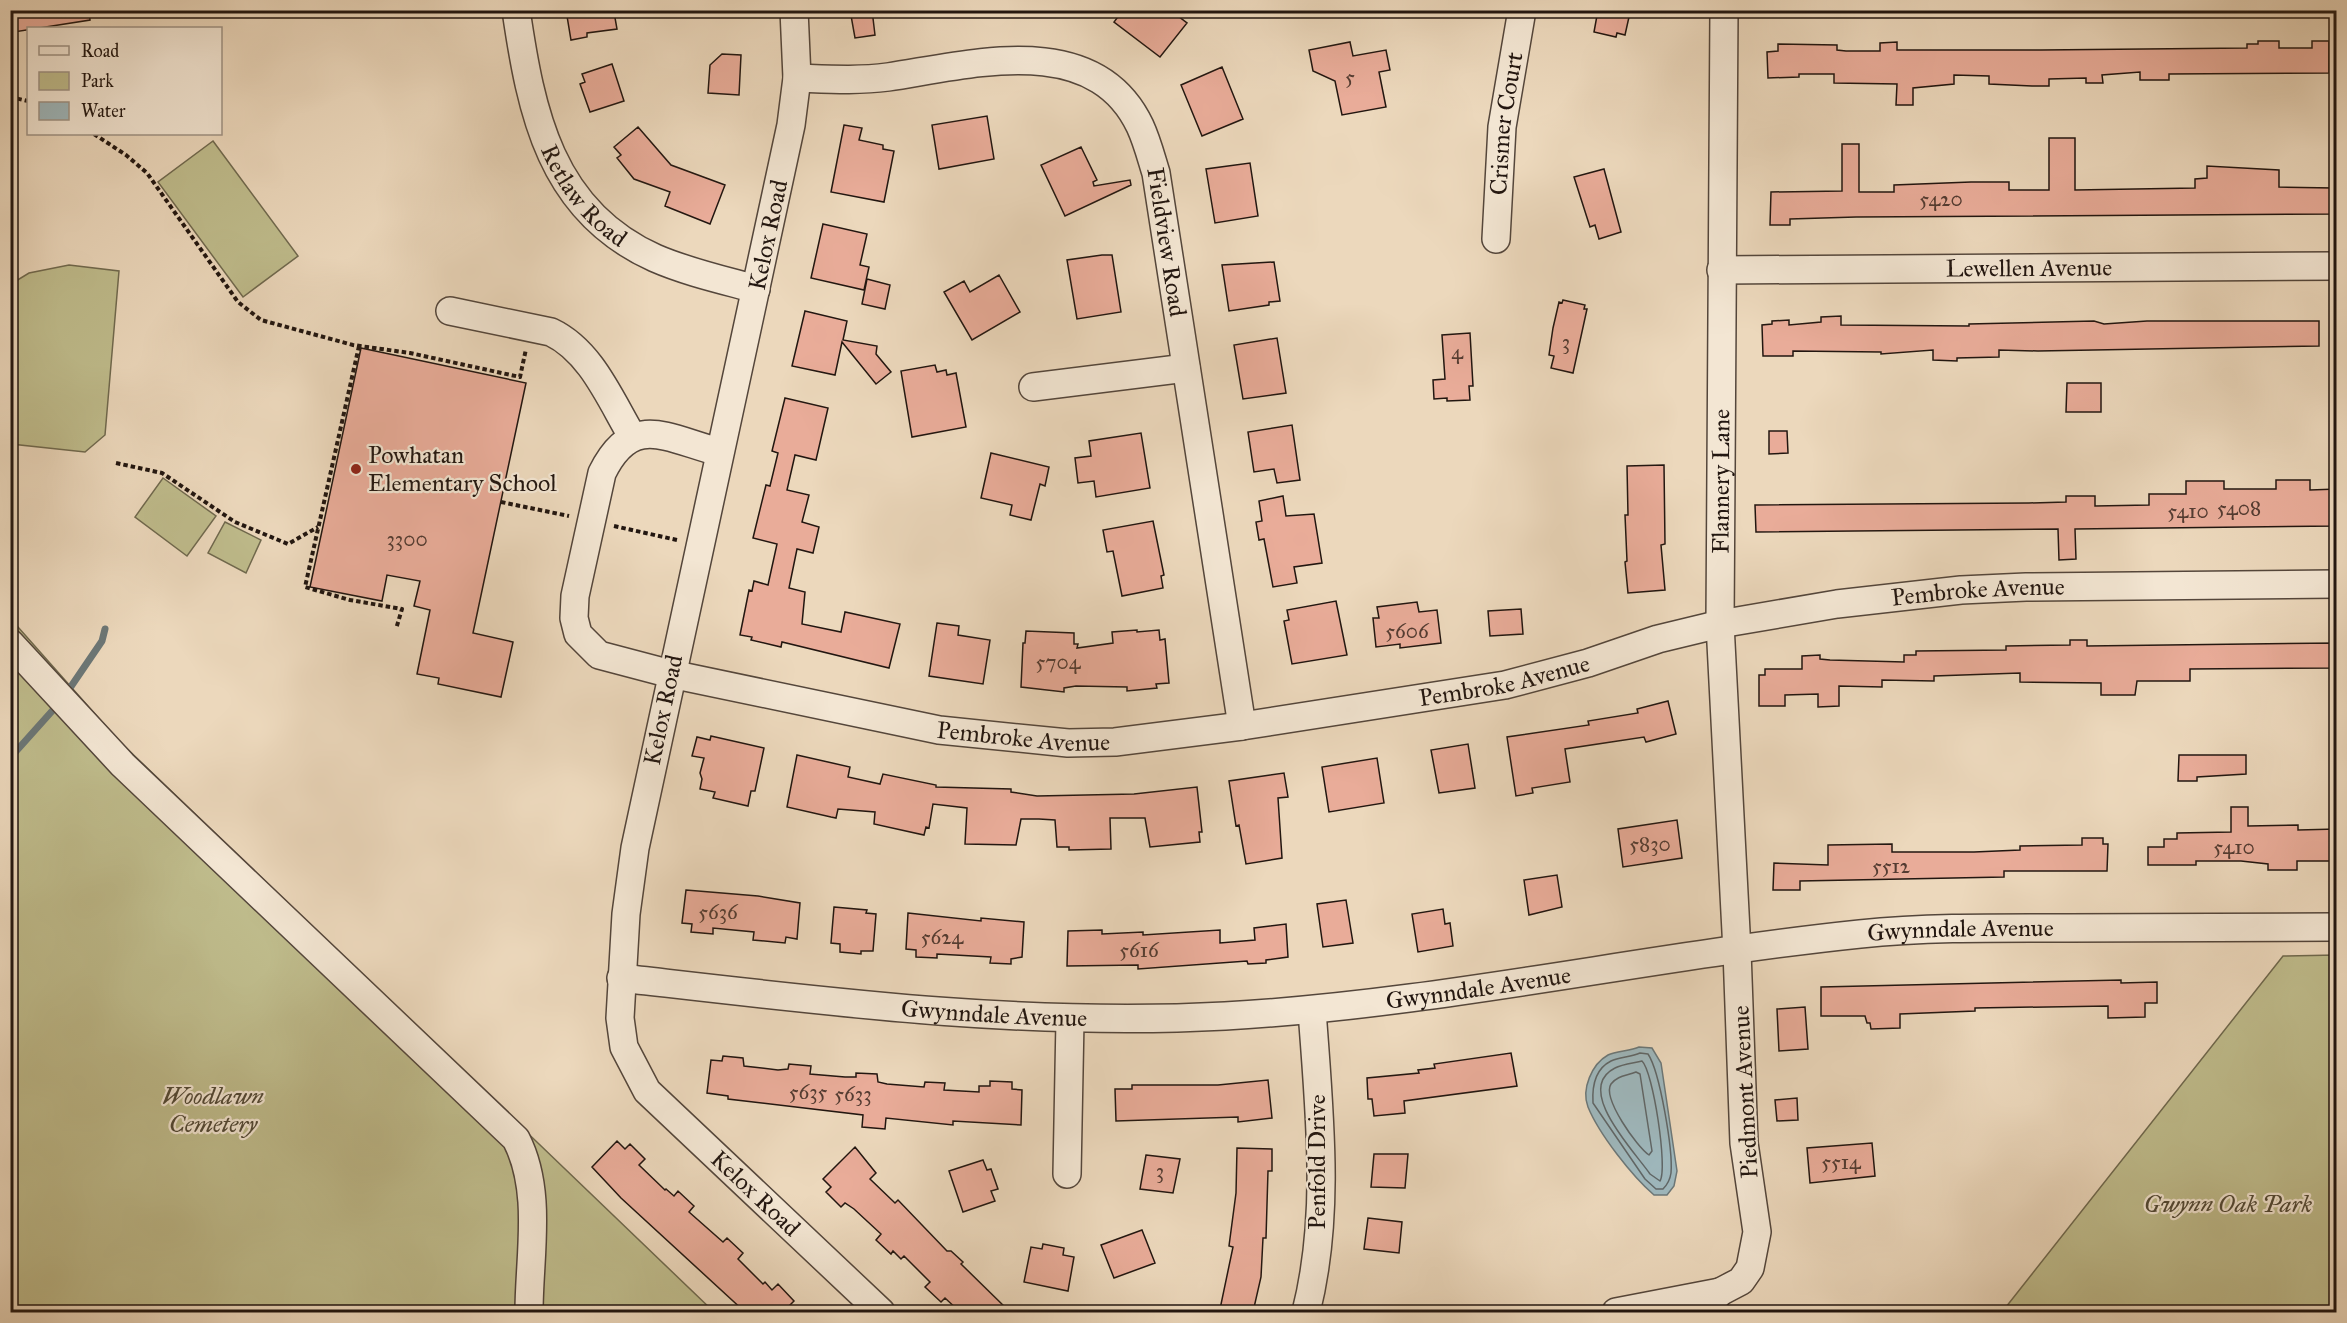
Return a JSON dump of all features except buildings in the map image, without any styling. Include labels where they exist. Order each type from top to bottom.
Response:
[{"type":"street","name":"Retlaw Road","points":[[516,10],[535,113],[550,154],[571,190],[595,216],[624,241],[655,258],[756,289]]},
{"type":"street","name":"Kelox Road","points":[[794,10],[797,78],[780,185],[719,452],[635,848],[621,978],[620,1018],[624,1047],[647,1091],[881,1312]]},
{"type":"street","name":"Crismer Court","points":[[1496,239],[1502,127],[1522,10]]},
{"type":"street","name":"Flannery Lane","points":[[1724,10],[1720,624],[1737,951]]},
{"type":"street","name":"Fieldview Road","points":[[797,78],[885,77],[1013,58],[1046,61],[1074,68],[1100,81],[1123,100],[1139,124],[1156,173],[1242,726]]},
{"type":"street","name":"Lewellen Avenue","points":[[1721,270],[2337,266]]},
{"type":"street","points":[[450,311],[551,332],[566,339],[587,361],[632,436],[660,436],[719,452]]},
{"type":"street","points":[[1034,387],[1186,368]]},
{"type":"street","name":"Pembroke Avenue","points":[[632,436],[611,456],[603,473],[575,596],[574,618],[578,634],[599,655],[671,674],[939,730],[1002,738],[1068,743],[1115,742],[1242,726],[1504,685],[1541,677],[1658,639],[1720,624],[1837,604],[1961,590],[2079,585],[2337,585]]},
{"type":"street","points":[[10,643],[123,765],[516,1139],[524,1155],[531,1180],[529,1312]]},
{"type":"street","name":"Gwynndale Avenue","points":[[621,978],[860,1005],[1070,1020],[1222,1016],[1312,1010],[1861,934],[1911,931],[2337,927]]},
{"type":"street","name":"Piedmont Avenue","points":[[1720,1292],[1741,1281],[1750,1268],[1757,1232],[1744,1143],[1737,951]]},
{"type":"street","name":"Penfold Drive","points":[[1306,1312],[1317,1244],[1321,1186],[1320,1129],[1312,1010]]},
{"type":"street","points":[[1067,1174],[1070,1020]]},
{"type":"street","points":[[1616,1312],[1646,1310],[1720,1292]]},
{"type":"street","points":[[1701,1312],[1720,1292]]},
{"type":"path","points":[[10,97],[27,101]]},
{"type":"path","points":[[96,135],[126,155],[147,173],[238,302],[261,320],[358,346],[410,353],[520,377],[531,328]]},
{"type":"path","points":[[358,346],[305,587],[350,600],[402,609],[396,629]]},
{"type":"path","points":[[116,463],[162,473],[235,522],[288,544],[318,527]]},
{"type":"green space","points":[[213,141],[298,256],[243,297],[158,182]]},
{"type":"green space","points":[[69,265],[119,271],[105,435],[85,452],[11,444],[11,284],[29,273]]},
{"type":"green space","points":[[163,478],[216,516],[187,556],[135,517]]},
{"type":"green space","points":[[225,522],[261,540],[246,573],[208,553]]},
{"type":"green space","name":"Woodlawn Cemetery","points":[[10,618],[118,740],[714,1312],[11,1312]]},
{"type":"green space","name":"Gwynn Oak Park","points":[[2336,955],[2336,1312],[2002,1312],[2283,956]]},
{"type":"water","points":[[1639,1047],[1652,1048],[1661,1063],[1677,1171],[1674,1186],[1667,1195],[1654,1195],[1626,1166],[1593,1118],[1586,1100],[1589,1078],[1602,1059],[1611,1054]]},
{"type":"waterway","points":[[70,688],[102,641],[105,629]]},
{"type":"waterway","points":[[10,758],[53,710]]},
{"type":"place","name":"Powhatan Elementary School","points":[[356,469]]}]
